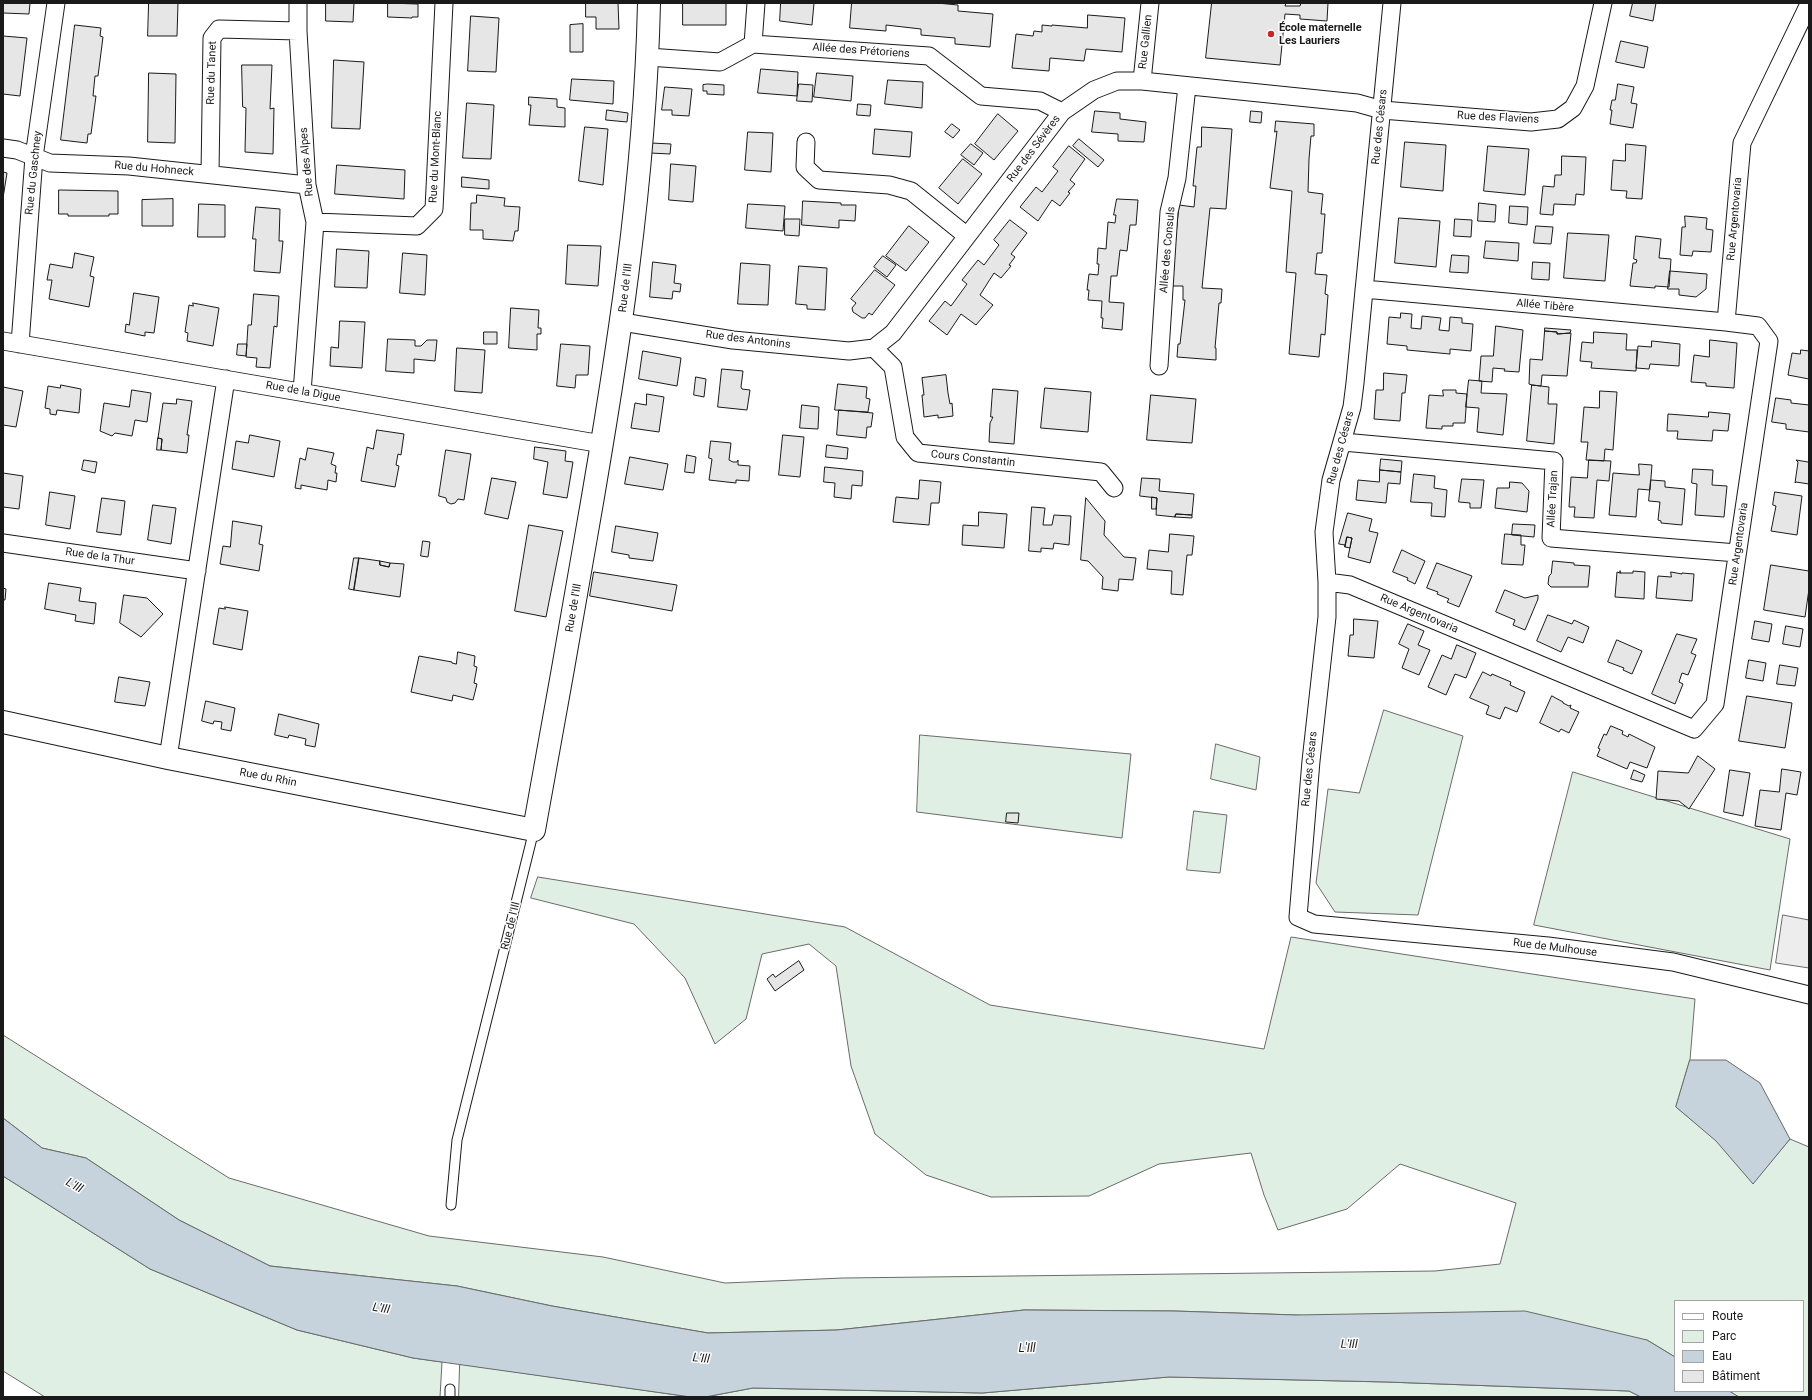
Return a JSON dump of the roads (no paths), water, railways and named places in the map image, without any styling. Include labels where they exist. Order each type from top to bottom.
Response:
[{"type":"street","name":"Rue du Gaschney","points":[[20,344],[34,157],[56,3]]},
{"type":"street","name":"Rue des Alpes","points":[[298,3],[298,31],[307,185],[315,222],[302,392]]},
{"type":"street","name":"Rue du Mont-Blanc","points":[[315,222],[417,226],[434,209],[444,3]]},
{"type":"street","name":"Rue de l'Ill","points":[[534,830],[622,322],[635,222],[648,57],[649,3]]},
{"type":"street","points":[[648,57],[720,62],[753,44],[756,3]]},
{"type":"street","name":"Rue Gallien","points":[[1142,80],[1150,3]]},
{"type":"street","name":"Rue des Césars","points":[[1298,917],[1311,761],[1326,617],[1327,582],[1324,532],[1331,480],[1352,407],[1392,3]]},
{"type":"street","name":"Rue des Flaviens","points":[[1382,110],[1531,122],[1558,119],[1573,108],[1585,86],[1603,3]]},
{"type":"street","name":"Rue Argentovaria","points":[[1327,582],[1350,585],[1694,729],[1715,704],[1769,341],[1758,326],[1726,322],[1742,143],[1809,4]]},
{"type":"street","name":"Rue du Tanet","points":[[210,174],[212,38],[219,29],[298,31]]},
{"type":"street","name":"Allée des Prétoriens","points":[[753,44],[929,56],[981,96],[1040,101],[1062,112]]},
{"type":"street","name":"Rue des Sévères","points":[[874,348],[893,333],[1062,112],[1094,90],[1117,81],[1142,80],[1357,103],[1382,110]]},
{"type":"street","name":"Allée des Consuls","points":[[1159,366],[1169,212],[1177,178],[1187,86]]},
{"type":"street","points":[[806,142],[805,168],[819,180],[889,185],[911,191],[968,236]]},
{"type":"street","name":"Rue du Hohneck","points":[[3,148],[17,150],[50,163],[129,166],[307,185]]},
{"type":"street","name":"Allée Tibère","points":[[1364,290],[1726,322]]},
{"type":"street","name":"Rue des Antonins","points":[[622,322],[733,340],[849,351],[874,348]]},
{"type":"street","name":"Rue de la Digue","points":[[3,341],[302,392],[437,417],[602,444]]},
{"type":"street","name":"Cours Constantin","points":[[874,348],[893,367],[905,437],[918,453],[1102,472],[1114,488]]},
{"type":"street","points":[[168,758],[226,379]]},
{"type":"street","name":"Allée Trajan","points":[[1342,442],[1554,461],[1551,538],[1737,553]]},
{"type":"street","name":"Rue de la Thur","points":[[3,543],[197,571]]},
{"type":"street","name":"Rue du Rhin","points":[[3,722],[168,758],[534,830]]},
{"type":"street","name":"Rue de Mulhouse","points":[[1298,917],[1314,924],[1548,946],[1673,962],[1809,995]]},
{"type":"lane","name":"Rue de l'Ill","points":[[451,1205],[457,1140],[534,830]]},
{"type":"water","points":[[1690,1060],[1726,1060],[1760,1083],[1790,1139],[1753,1184],[1716,1141],[1676,1107]]},
{"type":"water","name":"L'Ill","points":[[3,1118],[42,1148],[86,1158],[179,1220],[270,1266],[457,1286],[552,1306],[708,1333],[837,1330],[1024,1310],[1174,1311],[1296,1315],[1525,1311],[1647,1340],[1674,1356],[1674,1392],[1731,1392],[1739,1397],[1641,1397],[1629,1391],[1387,1382],[1169,1377],[982,1393],[753,1388],[705,1397],[691,1397],[413,1358],[297,1330],[150,1269],[3,1176]]},
{"type":"place","name":"École maternelle Les Lauriers","points":[[1271,34]]}]
